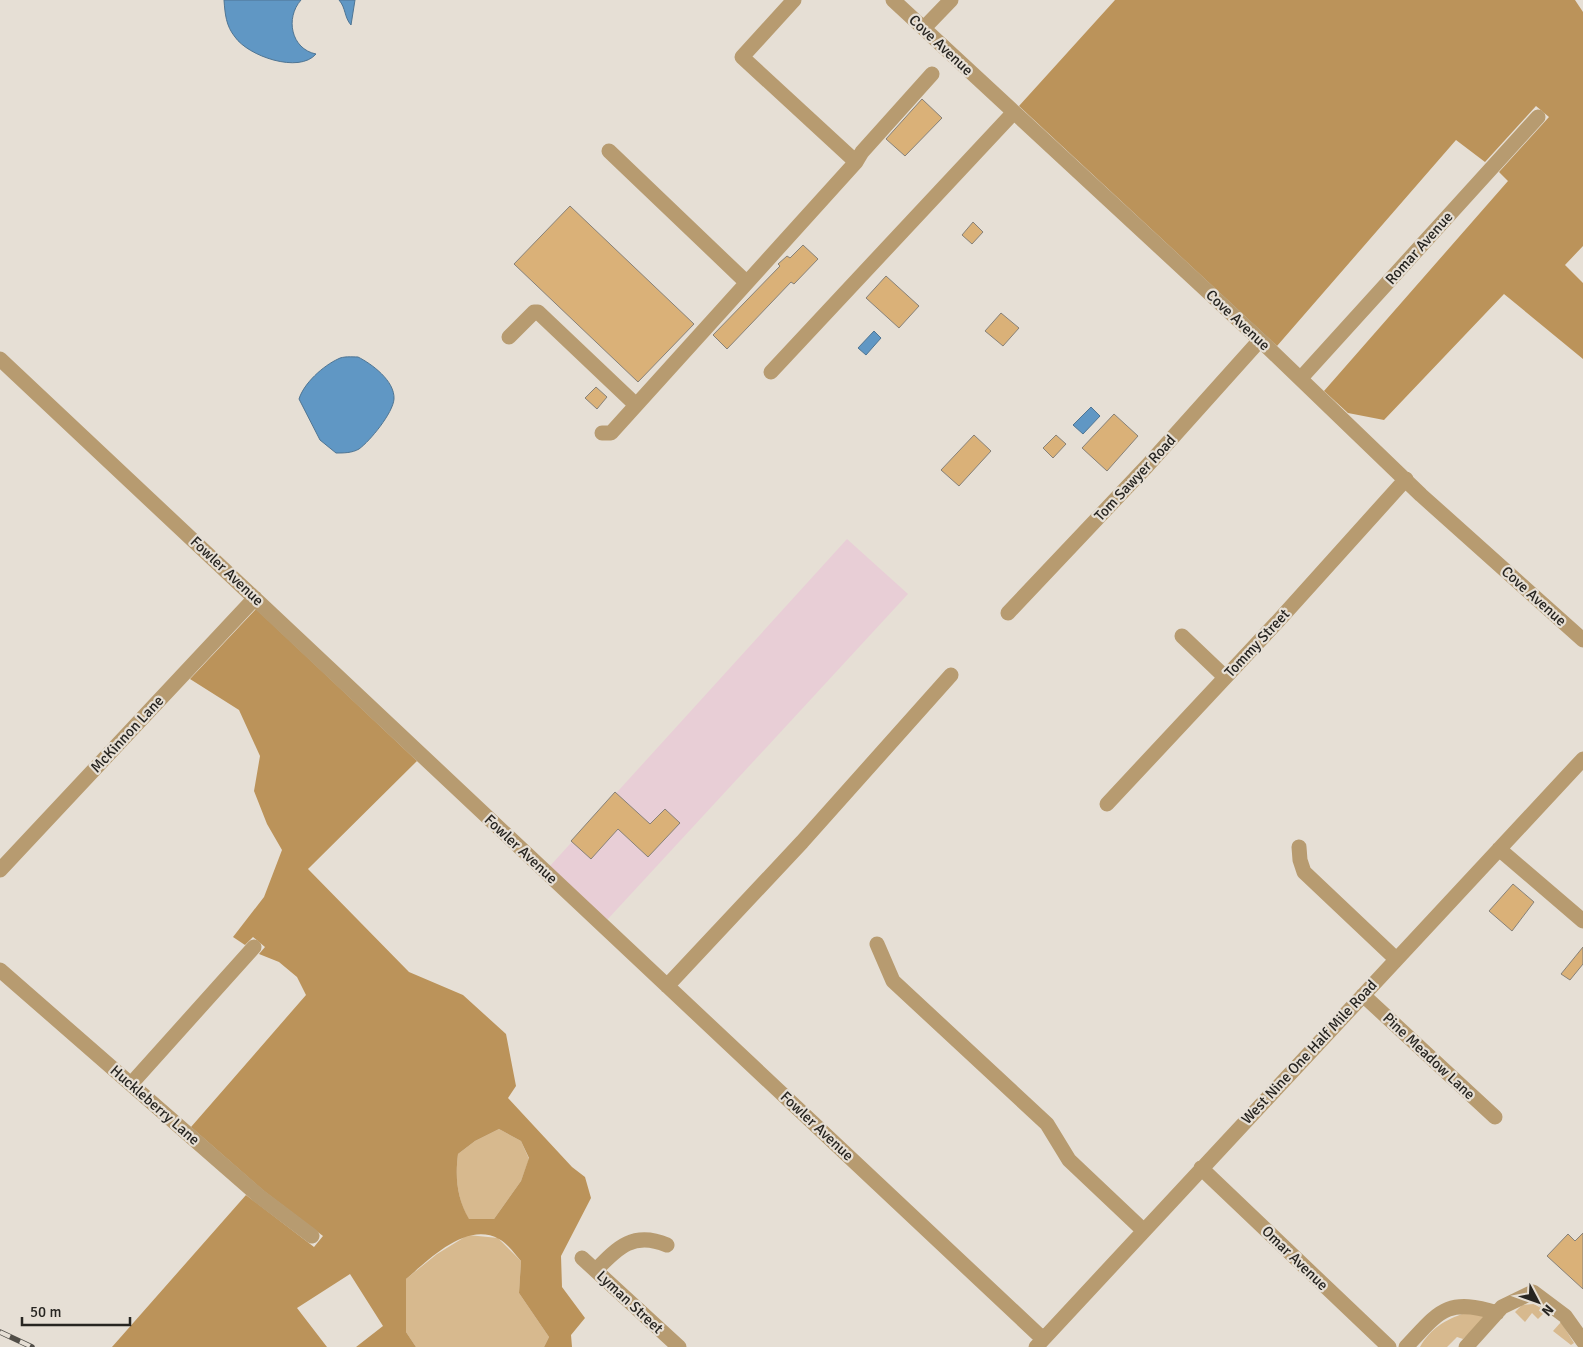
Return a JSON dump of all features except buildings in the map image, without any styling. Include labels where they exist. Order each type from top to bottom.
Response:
[{"type":"street","points":[[794,0],[742,57],[856,162]]},
{"type":"street","name":"Cove Avenue","points":[[893,0],[1260,340],[1406,479],[1583,640]]},
{"type":"street","points":[[924,28],[951,0]]},
{"type":"street","points":[[602,433],[611,433],[746,281],[856,162],[862,152],[932,74]]},
{"type":"street","points":[[771,372],[1014,112]]},
{"type":"street","name":"Romar Avenue","points":[[1300,378],[1538,117]]},
{"type":"street","points":[[609,151],[746,281]]},
{"type":"street","points":[[510,337],[534,312],[538,312],[636,405]]},
{"type":"street","name":"Tom Sawyer Road","points":[[1008,613],[1147,466],[1260,340]]},
{"type":"street","name":"Fowler Avenue","points":[[0,359],[667,986],[1039,1343]]},
{"type":"street","name":"Tommy Street","points":[[1107,804],[1406,479]]},
{"type":"street","name":"McKinnon Lane","points":[[0,870],[255,598]]},
{"type":"street","points":[[1182,636],[1225,677]]},
{"type":"street","points":[[667,986],[809,834],[951,675]]},
{"type":"street","name":"West Nine One Half Mile Road","points":[[1039,1343],[1583,758]]},
{"type":"street","points":[[1299,847],[1301,866],[1312,881],[1396,959]]},
{"type":"street","points":[[1499,849],[1583,922]]},
{"type":"street","points":[[877,944],[893,981],[1048,1124],[1069,1160],[1144,1230]]},
{"type":"street","points":[[131,1084],[254,947]]},
{"type":"street","name":"Huckleberry Lane","points":[[0,970],[259,1196],[312,1236]]},
{"type":"street","name":"Pine Meadow Lane","points":[[1363,994],[1495,1118]]},
{"type":"street","name":"Omar Avenue","points":[[1201,1168],[1389,1347]]},
{"type":"street","points":[[596,1270],[612,1254],[632,1241],[652,1240],[667,1246]]},
{"type":"street","name":"Lyman Street","points":[[582,1258],[679,1347]]},
{"type":"street","points":[[1466,1347],[1502,1307],[1533,1292],[1565,1316],[1583,1341]]},
{"type":"street","points":[[1406,1347],[1440,1311],[1458,1305],[1497,1313]]},
{"type":"shaded area","points":[[1115,0],[1575,0],[1583,12],[1583,246],[1565,265],[1583,283],[1583,359],[1504,294],[1384,420],[1348,413],[1324,391],[1508,181],[1499,172],[1549,117],[1536,106],[1485,162],[1456,140],[1277,346],[1019,106]]},
{"type":"shaded area","points":[[847,539],[908,594],[607,920],[550,866]]},
{"type":"shaded area","points":[[256,609],[417,761],[308,869],[409,972],[463,995],[506,1034],[516,1086],[508,1098],[572,1167],[585,1177],[591,1198],[561,1256],[562,1287],[585,1318],[571,1335],[572,1347],[544,1347],[549,1337],[519,1293],[521,1261],[499,1239],[486,1235],[474,1235],[449,1245],[406,1279],[406,1332],[416,1347],[356,1347],[383,1326],[350,1274],[297,1308],[327,1347],[112,1347],[246,1195],[314,1247],[323,1236],[264,1191],[191,1127],[306,995],[297,977],[279,962],[259,954],[265,947],[253,937],[245,945],[233,937],[264,897],[282,850],[267,824],[254,791],[260,756],[239,710],[190,679]],"holes":[[[499,1129],[521,1141],[529,1158],[521,1181],[494,1219],[469,1219],[459,1196],[458,1154],[475,1141]]]},
{"type":"shaded area","points":[[499,1129],[521,1141],[529,1159],[521,1181],[494,1219],[469,1220],[458,1188],[458,1154],[475,1141]]},
{"type":"shaded area","points":[[468,1235],[498,1238],[521,1261],[519,1293],[549,1337],[544,1347],[416,1347],[406,1332],[406,1279],[437,1254]]},
{"type":"shaded area","points":[[1534,1304],[1546,1311],[1538,1319],[1532,1313],[1525,1322],[1515,1312],[1522,1305]]},
{"type":"shaded area","points":[[1465,1313],[1488,1316],[1463,1339],[1457,1337],[1447,1347],[1420,1347],[1424,1340],[1439,1326]]},
{"type":"shaded area","points":[[1561,1322],[1574,1343],[1571,1345],[1553,1331]]},
{"type":"water","points":[[224,0],[301,0],[293,15],[293,32],[301,46],[316,54],[308,60],[286,62],[262,56],[251,50],[235,37],[230,29]]},
{"type":"water","points":[[339,0],[355,0],[351,25],[343,6]]},
{"type":"water","points":[[874,331],[881,338],[866,355],[858,348]]},
{"type":"water","points":[[358,357],[370,364],[387,380],[393,392],[393,405],[375,433],[364,445],[354,451],[336,453],[320,440],[299,399],[305,387],[326,366],[340,358]]},
{"type":"water","points":[[1091,407],[1100,416],[1083,434],[1073,425]]},
{"type":"railway","points":[[0,1332],[32,1347]]}]
